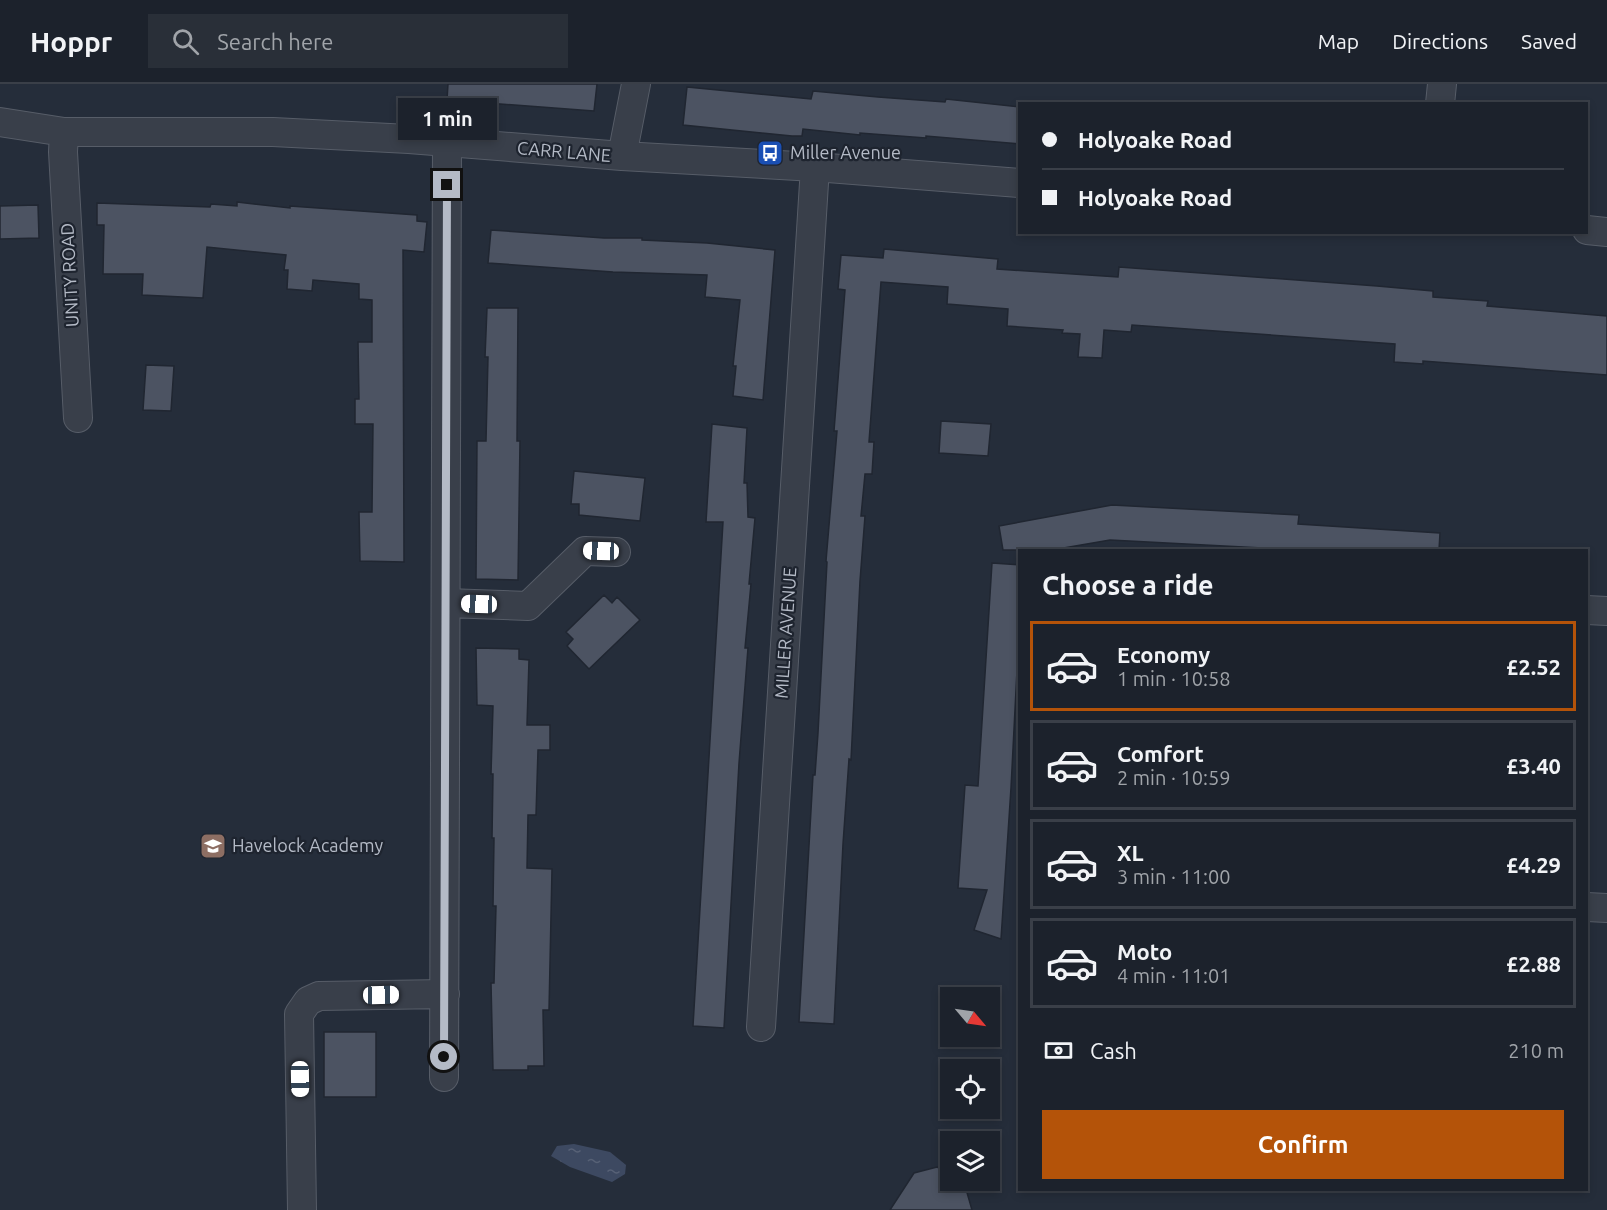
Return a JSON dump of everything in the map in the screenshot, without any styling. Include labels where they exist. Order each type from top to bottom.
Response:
[{"type":"street","points":[[622,156],[636,84]]},
{"type":"street","points":[[1440,102],[1442,84]]},
{"type":"street","name":"CARR LANE","points":[[0,122],[64,132],[273,132],[409,139],[1018,183]]},
{"type":"street","name":"UNITY ROAD","points":[[64,132],[63,152],[78,418]]},
{"type":"street","points":[[444,1077],[447,142]]},
{"type":"street","name":"MILLER AVENUE","points":[[761,1028],[815,167]]},
{"type":"street","points":[[1588,230],[1607,232]]},
{"type":"street","points":[[446,603],[528,606],[585,550],[616,552]]},
{"type":"street","points":[[1588,610],[1607,611]]},
{"type":"street","points":[[1588,907],[1607,908]]},
{"type":"street","points":[[302,1210],[298,1014],[308,1001],[319,996],[445,994]]},
{"type":"water","points":[[574,1144],[610,1152],[626,1165],[625,1174],[612,1182],[570,1167],[551,1156],[557,1146]]},
{"type":"building","points":[[448,84],[597,84],[594,111],[447,100]]},
{"type":"building","points":[[687,87],[811,99],[813,91],[945,102],[946,99],[1018,107],[1018,144],[926,136],[926,138],[860,133],[860,135],[803,129],[802,136],[792,136],[683,125]]},
{"type":"building","points":[[237,202],[290,208],[290,206],[417,215],[417,221],[427,222],[424,252],[403,250],[404,562],[360,561],[359,512],[372,512],[373,424],[355,424],[355,399],[359,399],[358,342],[372,342],[372,300],[359,299],[359,284],[313,280],[312,291],[287,289],[288,270],[284,270],[286,255],[207,247],[203,298],[142,295],[143,274],[103,274],[104,225],[97,225],[97,203],[210,207],[211,204],[237,206]]},
{"type":"building","points":[[38,205],[39,238],[0,239],[0,206]]},
{"type":"building","points":[[491,230],[604,238],[642,238],[642,240],[707,243],[775,250],[763,400],[733,396],[736,366],[733,366],[740,300],[705,297],[707,275],[613,272],[488,263]]},
{"type":"building","points":[[884,249],[998,259],[997,269],[1118,277],[1119,267],[1377,286],[1433,291],[1433,297],[1488,301],[1487,306],[1607,316],[1607,375],[1423,361],[1423,364],[1394,362],[1395,344],[1132,325],[1131,332],[1104,330],[1102,358],[1078,357],[1080,334],[1062,333],[1063,330],[1007,326],[1008,309],[947,304],[948,287],[881,282],[869,442],[874,442],[872,474],[865,474],[861,516],[865,516],[851,760],[849,759],[843,844],[834,1024],[799,1022],[813,775],[815,775],[818,733],[826,561],[837,431],[834,431],[845,290],[838,289],[841,255],[883,258]]},
{"type":"building","points":[[487,308],[518,308],[517,441],[520,441],[518,580],[476,579],[477,441],[486,441]]},
{"type":"building","points":[[146,365],[174,366],[171,411],[143,410]]},
{"type":"building","points":[[941,421],[991,424],[988,456],[939,453]]},
{"type":"building","points":[[712,424],[747,428],[744,483],[747,483],[748,517],[755,518],[745,648],[748,648],[724,1028],[693,1026],[723,522],[706,522]]},
{"type":"building","points":[[574,471],[645,478],[640,521],[579,515],[579,504],[571,504]]},
{"type":"building","points":[[1112,505],[1299,515],[1298,524],[1440,533],[1439,549],[1283,549],[1110,540],[1058,549],[1003,550],[999,526]]},
{"type":"building","points":[[992,563],[1018,565],[1018,651],[1001,939],[974,930],[987,890],[958,888],[965,785],[978,786]]},
{"type":"building","points":[[604,595],[612,603],[617,597],[640,620],[589,669],[567,646],[573,639],[566,632]]},
{"type":"building","points":[[476,648],[519,649],[519,659],[529,660],[527,725],[550,725],[550,750],[538,750],[536,815],[528,815],[527,868],[552,869],[549,1010],[543,1010],[544,1066],[528,1066],[528,1070],[493,1070],[491,983],[494,983],[496,906],[493,906],[494,838],[492,838],[493,774],[491,774],[493,706],[477,705]]},
{"type":"building","points":[[324,1032],[376,1032],[376,1097],[324,1097]]},
{"type":"building","points":[[937,1167],[940,1168],[940,1191],[967,1191],[972,1210],[890,1210],[914,1173]]},
{"type":"place","name":"Miller Avenue","points":[[770,153]]},
{"type":"place","name":"Havelock Academy","points":[[213,846]]},
{"type":"route","points":[[444,1057],[447,185]]}]
